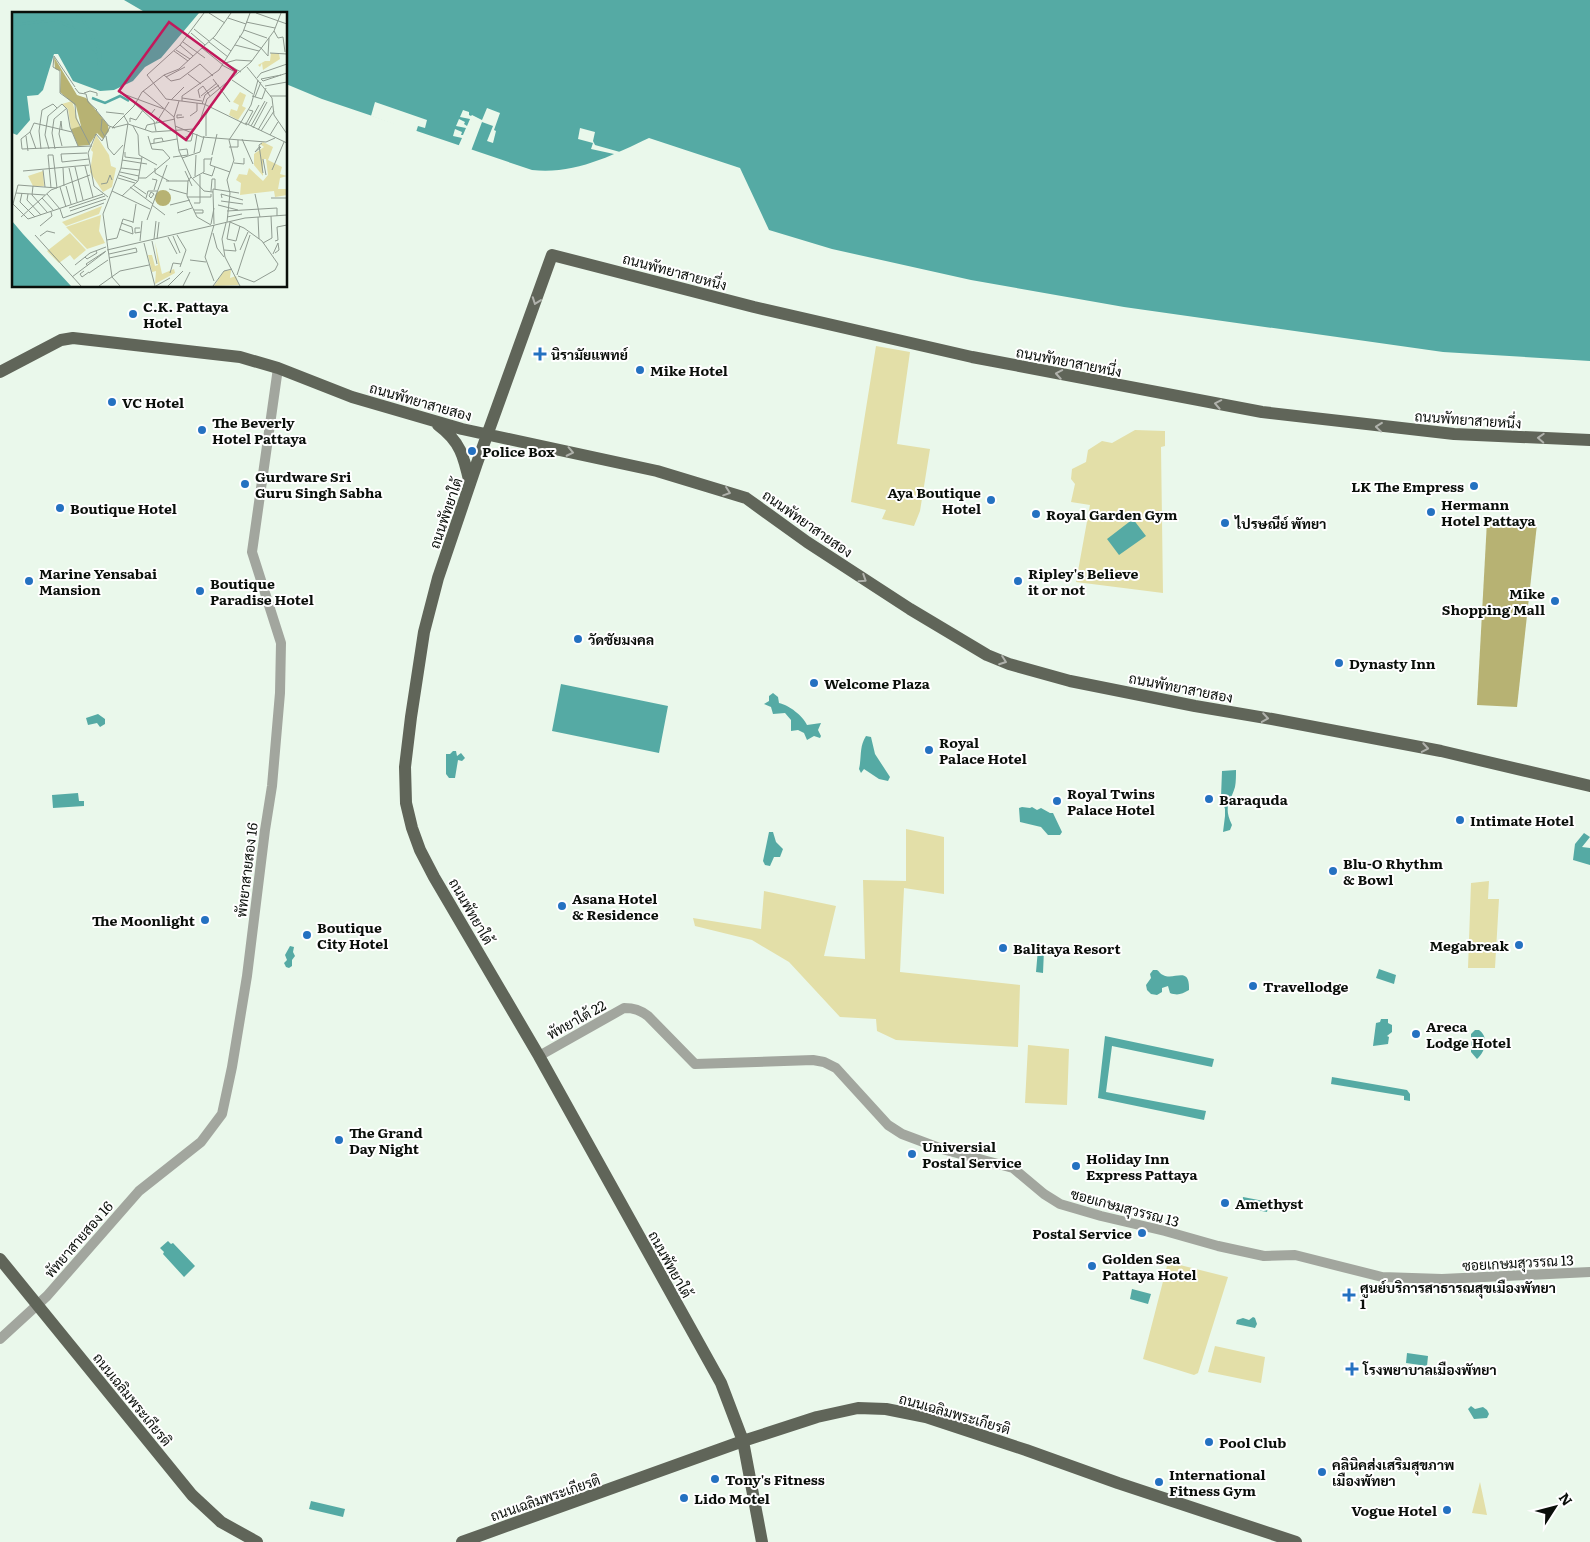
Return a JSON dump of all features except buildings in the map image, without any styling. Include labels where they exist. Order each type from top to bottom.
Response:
[{"type":"main road","name":"ถนนพัทยาใต้","points":[[552,255],[438,578],[424,632],[411,717],[406,767],[406,803],[420,850],[539,1056],[721,1383],[743,1441],[762,1542]]},
{"type":"main road","name":"ถนนพัทยาสายหนึ่ง","points":[[552,255],[754,307],[972,357],[1262,412],[1454,434],[1590,440]]},
{"type":"main road","name":"ถนนพัทยาสายสอง","points":[[0,372],[61,340],[73,338],[232,355],[278,368],[352,397],[432,421],[657,471],[746,498],[815,547],[910,609],[987,656],[1009,664],[1070,681],[1441,751],[1590,786]]},
{"type":"main road","points":[[432,421],[449,433],[461,450],[470,487]]},
{"type":"main road","name":"ถนนเฉลิมพระเกียรติ","points":[[0,1259],[192,1495],[221,1522],[257,1542]]},
{"type":"main road","name":"ถนนเฉลิมพระเกียรติ","points":[[462,1542],[743,1441],[817,1417],[858,1408],[886,1409],[926,1418],[1296,1542]]},
{"type":"street","name":"พัทยาสายสอง 16","points":[[0,1339],[38,1306],[139,1191],[201,1142],[222,1114],[247,976],[272,786],[280,693],[282,643],[252,552],[278,368]]},
{"type":"street","name":"พัทยาใต้ 22","points":[[539,1056],[624,1008],[633,1008],[648,1016],[695,1064]]},
{"type":"street","name":"ซอยเกษมสุวรรณ 13","points":[[695,1064],[813,1060],[824,1062],[836,1068],[888,1125],[902,1134],[942,1149],[1013,1168],[1044,1194],[1060,1204],[1218,1246],[1264,1256],[1295,1254],[1382,1277],[1442,1279],[1590,1272]]},
{"type":"shaded area","points":[[876,346],[910,352],[897,444],[930,449],[920,511],[914,526],[882,519],[886,510],[851,502]]},
{"type":"shaded area","points":[[1135,430],[1165,431],[1165,446],[1161,447],[1163,593],[1076,582],[1090,505],[1071,502],[1075,484],[1071,479],[1072,469],[1086,462],[1088,450],[1102,441],[1112,443]]},
{"type":"shaded area","points":[[1487,521],[1537,524],[1517,707],[1477,705]]},
{"type":"shaded area","points":[[906,829],[944,837],[944,894],[904,888],[900,972],[1020,985],[1018,1047],[896,1040],[877,1031],[876,1019],[840,1017],[789,962],[752,940],[695,926],[693,918],[761,929],[764,891],[836,906],[824,956],[865,959],[863,880],[906,881]]},
{"type":"shaded area","points":[[1489,881],[1488,899],[1499,899],[1495,968],[1468,968],[1471,883]]},
{"type":"shaded area","points":[[1028,1045],[1069,1049],[1067,1105],[1025,1103]]},
{"type":"shaded area","points":[[1168,1262],[1228,1277],[1198,1373],[1194,1375],[1143,1359]]},
{"type":"shaded area","points":[[1215,1346],[1265,1357],[1261,1383],[1208,1372]]},
{"type":"shaded area","points":[[1480,1482],[1487,1515],[1472,1513]]},
{"type":"water","points":[[124,0],[1590,0],[1590,361],[1443,352],[1124,307],[971,280],[832,249],[769,230],[740,168],[649,138],[607,157],[578,167],[548,171],[532,170],[322,99],[288,85],[288,12],[145,12]]},
{"type":"water","points":[[1133,519],[1146,536],[1119,555],[1107,539]]},
{"type":"water","points":[[561,684],[668,706],[659,753],[552,731]]},
{"type":"water","points":[[773,693],[778,697],[779,703],[795,711],[807,725],[821,723],[818,730],[820,738],[814,736],[807,740],[804,733],[798,730],[791,731],[791,720],[785,713],[773,714],[771,707],[764,704],[769,701],[769,696]]},
{"type":"water","points":[[98,714],[105,719],[105,724],[100,727],[97,723],[88,725],[86,718]]},
{"type":"water","points":[[866,736],[871,737],[875,754],[890,777],[888,781],[879,779],[864,769],[861,773],[859,769]]},
{"type":"water","points":[[456,751],[457,756],[461,753],[465,758],[462,761],[458,760],[455,778],[449,778],[446,774],[446,754],[450,754]]},
{"type":"water","points":[[1236,770],[1235,787],[1228,809],[1232,825],[1230,830],[1223,832],[1225,809],[1221,797],[1222,771]]},
{"type":"water","points":[[78,793],[79,801],[84,801],[84,806],[53,808],[52,795]]},
{"type":"water","points":[[1032,807],[1037,810],[1041,808],[1053,813],[1062,832],[1060,835],[1048,835],[1041,827],[1020,822],[1019,808]]},
{"type":"water","points":[[769,832],[773,832],[776,842],[783,849],[780,857],[774,857],[770,866],[765,865],[763,861]]},
{"type":"water","points":[[1584,833],[1590,837],[1582,847],[1590,848],[1590,865],[1573,860],[1575,844]]},
{"type":"water","points":[[290,946],[294,947],[293,952],[295,956],[292,960],[292,966],[289,968],[284,963],[287,960],[285,955]]},
{"type":"water","points":[[1038,949],[1044,950],[1043,973],[1036,972]]},
{"type":"water","points":[[1379,969],[1396,975],[1394,984],[1376,978]]},
{"type":"water","points":[[1153,970],[1157,970],[1162,975],[1167,976],[1184,976],[1189,982],[1189,990],[1180,994],[1173,994],[1170,993],[1168,986],[1162,988],[1162,992],[1157,995],[1151,994],[1147,990],[1146,985],[1151,978],[1150,974]]},
{"type":"water","points":[[1381,1019],[1388,1019],[1388,1023],[1392,1025],[1392,1032],[1387,1036],[1389,1037],[1388,1044],[1373,1046],[1376,1023],[1380,1022]]},
{"type":"water","points":[[1475,1030],[1479,1030],[1482,1033],[1485,1040],[1483,1052],[1477,1059],[1471,1052],[1471,1034]]},
{"type":"water","points":[[1105,1036],[1214,1059],[1212,1067],[1112,1046],[1106,1092],[1206,1111],[1204,1120],[1098,1098]]},
{"type":"water","points":[[1332,1077],[1407,1090],[1410,1094],[1410,1101],[1404,1100],[1404,1096],[1331,1084]]},
{"type":"water","points":[[1243,1197],[1269,1202],[1267,1212],[1241,1207]]},
{"type":"water","points":[[168,1241],[171,1244],[173,1243],[195,1266],[184,1277],[163,1254],[164,1252],[160,1248]]},
{"type":"water","points":[[1132,1289],[1151,1294],[1148,1304],[1130,1299]]},
{"type":"water","points":[[1253,1317],[1257,1324],[1255,1328],[1236,1324],[1237,1320],[1243,1318],[1249,1320]]},
{"type":"water","points":[[1407,1353],[1428,1356],[1427,1366],[1406,1363]]},
{"type":"water","points":[[1471,1406],[1475,1409],[1483,1407],[1487,1410],[1489,1414],[1487,1418],[1474,1419],[1468,1409]]},
{"type":"water","points":[[311,1501],[345,1509],[343,1517],[309,1509]]},
{"type":"pier","points":[[375,102],[427,120],[425,128],[418,126],[416,132],[371,116]]},
{"type":"pier","points":[[487,108],[500,113],[494,130],[496,131],[493,143],[487,141],[493,126],[482,122],[471,151],[458,147],[462,138],[453,136],[455,129],[462,132],[461,135],[463,135],[466,128],[456,126],[459,119],[465,122],[464,124],[467,126],[470,119],[460,117],[463,110],[469,112],[469,115],[482,120]]},
{"type":"pier","points":[[580,128],[595,132],[593,141],[595,145],[620,152],[619,155],[614,157],[614,154],[591,149],[593,143],[578,139]]},
{"type":"place","name":"C.K. Pattaya Hotel","points":[[133,314]]},
{"type":"place","name":"นิรามัยแพทย์","points":[[540,354]]},
{"type":"place","name":"Mike Hotel","points":[[640,370]]},
{"type":"place","name":"VC Hotel","points":[[112,402]]},
{"type":"place","name":"The Beverly Hotel Pattaya","points":[[202,430]]},
{"type":"place","name":"Police Box","points":[[472,451]]},
{"type":"place","name":"Gurdware Sri Guru Singh Sabha","points":[[245,484]]},
{"type":"place","name":"LK The Empress","points":[[1474,486]]},
{"type":"place","name":"Aya Boutique Hotel","points":[[991,500]]},
{"type":"place","name":"Boutique Hotel","points":[[60,508]]},
{"type":"place","name":"Hermann Hotel Pattaya","points":[[1431,512]]},
{"type":"place","name":"Royal Garden Gym","points":[[1036,514]]},
{"type":"place","name":"ไปรษณีย์ พัทยา","points":[[1225,523]]},
{"type":"place","name":"Marine Yensabai Mansion","points":[[29,581]]},
{"type":"place","name":"Ripley's Believe it or not","points":[[1018,581]]},
{"type":"place","name":"Boutique Paradise Hotel","points":[[200,591]]},
{"type":"place","name":"Mike Shopping Mall","points":[[1555,601]]},
{"type":"place","name":"วัดชัยมงคล","points":[[578,639]]},
{"type":"place","name":"Dynasty Inn","points":[[1339,663]]},
{"type":"place","name":"Welcome Plaza","points":[[814,683]]},
{"type":"place","name":"Royal Palace Hotel","points":[[929,750]]},
{"type":"place","name":"Baraquda","points":[[1209,799]]},
{"type":"place","name":"Royal Twins Palace Hotel","points":[[1057,801]]},
{"type":"place","name":"Intimate Hotel","points":[[1460,820]]},
{"type":"place","name":"Blu-O Rhythm & Bowl","points":[[1333,871]]},
{"type":"place","name":"Asana Hotel & Residence","points":[[562,906]]},
{"type":"place","name":"The Moonlight","points":[[205,920]]},
{"type":"place","name":"Boutique City Hotel","points":[[307,935]]},
{"type":"place","name":"Megabreak","points":[[1519,945]]},
{"type":"place","name":"Balitaya Resort","points":[[1003,948]]},
{"type":"place","name":"Travellodge","points":[[1253,986]]},
{"type":"place","name":"Areca Lodge Hotel","points":[[1416,1034]]},
{"type":"place","name":"The Grand Day Night","points":[[339,1140]]},
{"type":"place","name":"Universial Postal Service","points":[[912,1154]]},
{"type":"place","name":"Holiday Inn Express Pattaya","points":[[1076,1166]]},
{"type":"place","name":"Amethyst","points":[[1225,1203]]},
{"type":"place","name":"Postal Service","points":[[1142,1233]]},
{"type":"place","name":"Golden Sea Pattaya Hotel","points":[[1092,1266]]},
{"type":"place","name":"ศูนย์บริการสาธารณสุขเมืองพัทยา 1","points":[[1349,1295]]},
{"type":"place","name":"โรงพยาบาลเมืองพัทยา","points":[[1352,1369]]},
{"type":"place","name":"Pool Club","points":[[1209,1442]]},
{"type":"place","name":"คลินิคส่งเสริมสุขภาพ เมืองพัทยา","points":[[1322,1472]]},
{"type":"place","name":"Tony's Fitness","points":[[715,1479]]},
{"type":"place","name":"International Fitness Gym","points":[[1159,1482]]},
{"type":"place","name":"Lido Motel","points":[[684,1498]]},
{"type":"place","name":"Vogue Hotel","points":[[1447,1510]]}]
